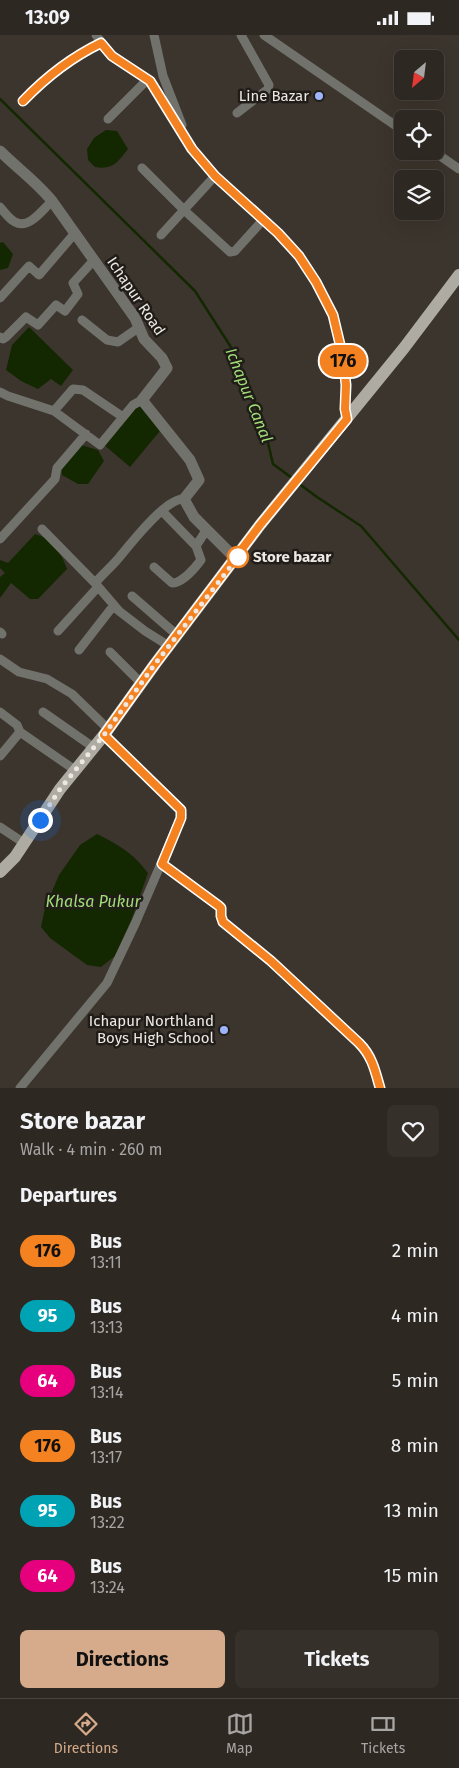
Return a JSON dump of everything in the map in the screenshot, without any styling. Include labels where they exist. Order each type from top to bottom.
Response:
[{"type":"main road","points":[[0,872],[24,843],[75,770],[106,732],[177,635],[282,498],[404,348],[459,275]]},
{"type":"street","points":[[154,35],[163,76],[192,149]]},
{"type":"street","points":[[238,113],[268,89],[269,85],[241,35]]},
{"type":"street","points":[[264,35],[394,125]]},
{"type":"street","points":[[23,101],[44,79],[98,39],[112,56],[148,79],[192,149],[215,176],[278,233],[299,256],[316,282],[333,315],[343,357],[347,419]]},
{"type":"street","points":[[108,119],[148,79]]},
{"type":"street","name":"Ichapur Road","points":[[0,151],[20,170],[39,184],[135,318],[144,339],[162,358],[167,368],[142,399]]},
{"type":"street","points":[[444,159],[459,169]]},
{"type":"street","points":[[142,168],[184,210],[230,251],[233,252],[263,220]]},
{"type":"street","points":[[161,235],[215,176]]},
{"type":"street","points":[[0,207],[13,221],[23,224],[31,221],[52,201]]},
{"type":"street","points":[[0,298],[29,266],[40,275],[75,233]]},
{"type":"street","points":[[0,337],[2,339],[6,337],[26,317],[38,325],[56,305],[66,311],[78,294],[73,283],[94,260]]},
{"type":"street","points":[[82,320],[108,340],[118,342],[138,327]]},
{"type":"street","points":[[54,411],[73,389],[78,389],[83,390],[123,417]]},
{"type":"street","points":[[0,391],[8,397],[54,411],[100,445],[133,405],[142,399],[190,460],[199,480],[184,499],[175,501],[147,524],[58,631]]},
{"type":"street","points":[[0,539],[55,479],[57,468],[86,434]]},
{"type":"street","points":[[184,499],[194,517],[236,559]]},
{"type":"street","points":[[154,567],[172,583],[177,582],[195,568],[201,560],[196,546],[162,511]]},
{"type":"street","points":[[42,529],[114,605],[145,631],[169,646]]},
{"type":"street","points":[[196,546],[207,529]]},
{"type":"street","points":[[132,596],[177,635]]},
{"type":"street","points":[[79,650],[114,605]]},
{"type":"street","points":[[110,652],[141,683]]},
{"type":"street","points":[[0,659],[19,672],[47,679],[72,694],[181,810],[181,818],[162,864],[107,983],[20,1088]]},
{"type":"street","points":[[0,712],[17,725],[20,732],[75,770]]},
{"type":"street","points":[[43,712],[93,747]]},
{"type":"street","points":[[0,755],[20,732]]},
{"type":"street","points":[[0,827],[24,843]]},
{"type":"street","points":[[162,864],[219,906],[223,922],[271,961],[359,1043],[373,1062],[380,1088]]},
{"type":"water","points":[[106,130],[117,131],[128,149],[115,164],[101,168],[95,167],[88,160],[87,149],[94,138]]},
{"type":"water","points":[[3,242],[13,254],[8,268],[0,270],[0,243]]},
{"type":"water","points":[[29,327],[73,370],[61,386],[51,379],[38,389],[21,381],[6,370],[12,345]]},
{"type":"water","points":[[141,406],[160,431],[130,467],[103,444],[135,408]]},
{"type":"water","points":[[81,445],[98,450],[104,461],[88,484],[78,484],[62,475],[65,462]]},
{"type":"water","points":[[35,534],[46,539],[56,547],[67,569],[38,599],[30,599],[11,583],[0,598],[0,577],[5,573],[0,568],[0,560],[8,563]]},
{"type":"water","name":"Khalsa Pukur","points":[[97,834],[125,850],[148,873],[132,918],[115,956],[101,967],[87,965],[50,938],[41,927],[45,908],[59,875],[80,845]]},
{"type":"waterway","name":"Ichapur Canal","points":[[0,99],[195,291],[236,355],[265,430],[273,464],[292,478]]},
{"type":"waterway","name":"Ichapur Canal","points":[[298,483],[361,526],[459,640]]},
{"type":"bus line","name":"176","points":[[23,101],[44,79],[76,55],[101,43],[112,56],[150,81],[192,149],[215,176],[278,233],[299,256],[316,282],[333,315],[343,357],[347,419],[260,525],[104,735],[182,812],[162,864],[219,906],[223,922],[271,961],[359,1043],[373,1062],[380,1088]]},
{"type":"place","name":"Line Bazar","points":[[319,96]]},
{"type":"place","name":"Store bazar","points":[[238,557]]},
{"type":"place","name":"Ichapur Northland Boys High School","points":[[224,1030]]},
{"type":"route","points":[[40,820],[60,789],[104,735],[155,664],[238,557]]}]
